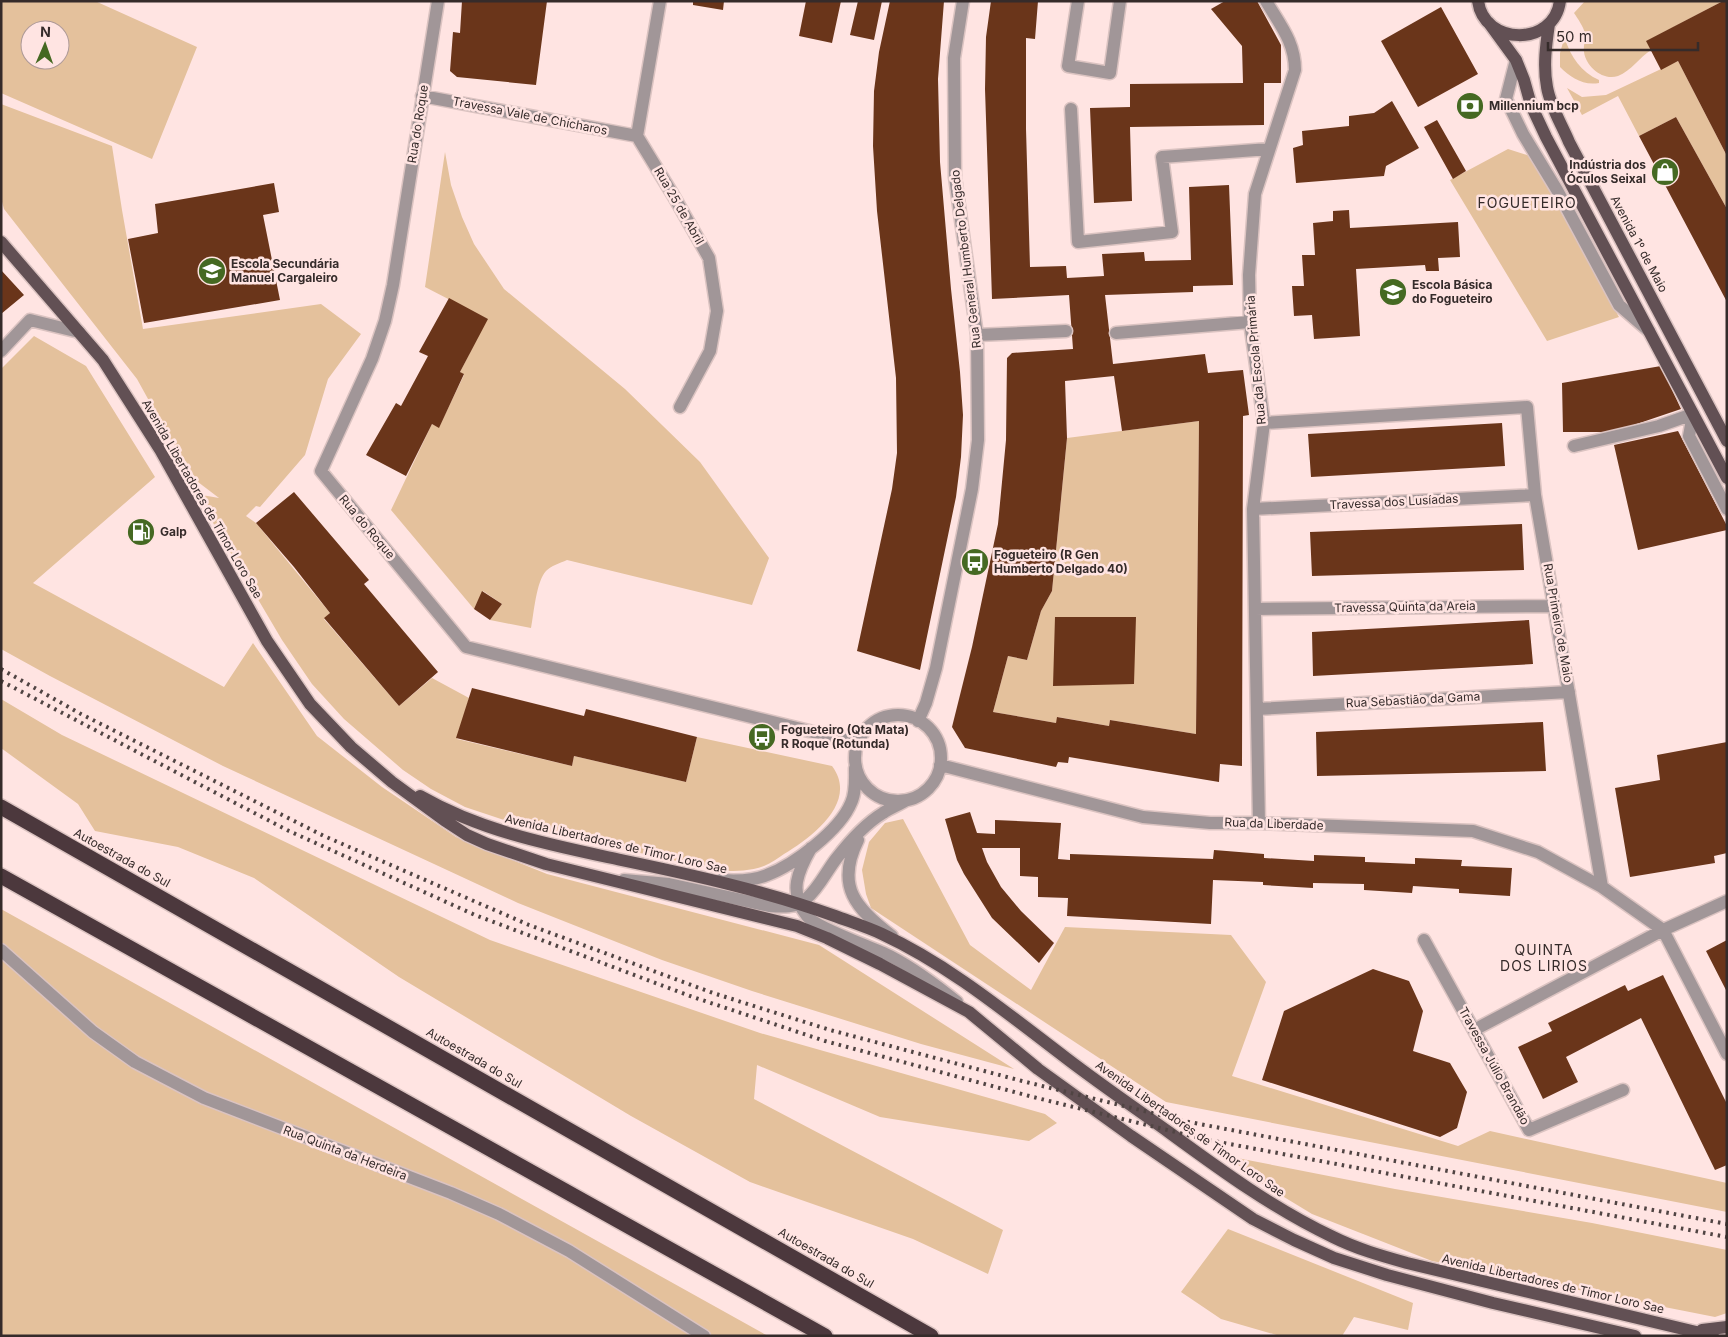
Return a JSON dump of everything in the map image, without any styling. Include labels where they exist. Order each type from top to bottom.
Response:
[{"type":"highway","name":"Autoestrada do Sul","points":[[1,807],[931,1336]]},
{"type":"highway","points":[[1,876],[825,1336]]},
{"type":"main road","name":"Avenida 1º de Maio","points":[[1560,1],[1552,20],[1545,73],[1547,89],[1569,142],[1727,441]]},
{"type":"main road","points":[[1489,24],[1508,35],[1530,35],[1540,31],[1571,1]]},
{"type":"main road","points":[[1478,2],[1483,15],[1516,60],[1531,105],[1546,137],[1727,478]]},
{"type":"main road","name":"Avenida Libertadores de Timor Loro Sae","points":[[1,242],[104,360],[161,451],[247,607],[310,704],[350,747],[430,811],[467,835],[513,854],[797,926],[827,938],[880,964],[968,1012],[1038,1068],[1131,1136],[1252,1219],[1334,1258],[1387,1275],[1493,1303],[1634,1336]]},
{"type":"main road","name":"Avenida Libertadores de Timor Loro Sae","points":[[378,770],[427,800],[495,830],[573,850],[710,879],[800,903],[882,934],[942,967],[1261,1197],[1335,1238],[1406,1263],[1713,1336]]},
{"type":"main road","points":[[1688,1330],[1713,1330],[1727,1327]]},
{"type":"street","name":"Rua do Roque","points":[[438,1],[393,285],[385,321],[372,359],[321,471],[466,647],[858,743]]},
{"type":"street","points":[[637,136],[660,1]]},
{"type":"street","name":"Rua General Humberto Delgado","points":[[918,721],[926,703],[936,668],[972,489],[978,440],[978,335],[955,177],[954,58],[964,1]]},
{"type":"street","points":[[1078,1],[1068,66],[1110,73],[1120,1]]},
{"type":"street","name":"Rua da Escola Primária","points":[[1259,823],[1254,509],[1264,423],[1250,322],[1249,276],[1255,194],[1295,70],[1295,56],[1290,42],[1266,1]]},
{"type":"street","points":[[1516,60],[1506,99],[1619,305],[1650,332]]},
{"type":"street","name":"Travessa Vale de Chícharos","points":[[422,96],[637,136]]},
{"type":"street","points":[[1071,109],[1078,242],[1172,232],[1162,157],[1269,149]]},
{"type":"street","name":"Rua 25 de Abril","points":[[637,136],[709,258],[717,311],[710,351],[680,408]]},
{"type":"street","points":[[1,351],[30,320],[79,332]]},
{"type":"street","points":[[1116,333],[1250,322]]},
{"type":"street","points":[[978,335],[1066,331]]},
{"type":"street","name":"Rua Primeiro de Maio","points":[[1264,423],[1526,407],[1536,495],[1602,887]]},
{"type":"street","points":[[1574,446],[1659,426],[1693,414],[1689,436],[1727,509]]},
{"type":"street","name":"Travessa dos Lusíadas","points":[[1254,509],[1536,495]]},
{"type":"street","name":"Travessa Quinta da Areia","points":[[1255,609],[1555,606]]},
{"type":"street","name":"Rua Sebastião da Gama","points":[[1257,709],[1569,692]]},
{"type":"street","points":[[710,879],[744,880],[766,876],[779,870],[811,848],[837,826],[852,801],[856,766],[855,751],[868,726],[881,719],[895,715],[909,716],[933,732],[939,745],[941,759],[938,773],[931,786],[920,795],[884,812],[863,828],[836,858],[815,889],[800,903],[796,887],[798,871],[811,848]]},
{"type":"street","name":"Rua da Liberdade","points":[[940,765],[1144,817],[1210,822],[1474,831],[1538,852],[1602,887]]},
{"type":"street","points":[[856,766],[860,779],[868,789],[880,797],[893,801],[906,800]]},
{"type":"street","points":[[863,828],[850,857],[848,872],[854,899],[872,921],[915,952]]},
{"type":"street","name":"Avenida Libertadores de Timor Loro Sae","points":[[602,878],[669,884],[769,906],[783,907],[800,903],[808,917],[819,925],[862,943],[915,969],[930,979],[968,1012]]},
{"type":"street","points":[[1602,887],[1663,930],[1727,1054]]},
{"type":"street","points":[[1474,1030],[1663,930],[1727,901]]},
{"type":"street","name":"Travessa Júlio Brandão","points":[[1424,940],[1528,1130],[1623,1090]]},
{"type":"street","name":"Rua Quinta da Herdeira","points":[[1,950],[93,1032],[135,1062],[204,1098],[451,1193],[500,1214],[569,1252],[704,1336]]},
{"type":"shaded area","points":[[1,1],[95,1],[197,47],[152,159],[1,93]]},
{"type":"shaded area","points":[[1585,1],[1723,1],[1647,41],[1651,50],[1627,71],[1612,77],[1596,72],[1585,58],[1585,33],[1574,13]]},
{"type":"shaded area","points":[[1564,39],[1578,63],[1587,73],[1599,80],[1599,83],[1593,84],[1577,80],[1560,67],[1560,53]]},
{"type":"shaded area","points":[[1678,61],[1727,156],[1727,209],[1676,117],[1639,136],[1618,96],[1582,115],[1567,88],[1582,97],[1606,95]]},
{"type":"shaded area","points":[[1,104],[112,146],[143,329],[321,304],[361,334],[328,379],[305,455],[260,507],[256,506],[246,516],[256,523],[330,613],[324,619],[399,706],[432,678],[469,698],[457,739],[572,766],[574,756],[686,782],[697,737],[832,766],[839,779],[840,793],[829,817],[807,838],[767,865],[749,870],[723,871],[534,830],[465,807],[431,789],[403,770],[344,719],[312,684],[282,640],[196,494],[219,498],[198,482],[169,437],[137,379],[4,209],[1,198]]},
{"type":"shaded area","points":[[1508,149],[1530,156],[1619,317],[1547,341],[1450,180]]},
{"type":"shaded area","points":[[445,152],[451,185],[462,217],[474,244],[504,289],[625,389],[700,462],[769,558],[752,605],[567,560],[550,568],[543,576],[538,590],[531,628],[490,620],[502,604],[483,591],[474,609],[391,510],[432,424],[439,427],[464,375],[460,372],[487,319],[425,287]]},
{"type":"shaded area","points":[[34,336],[86,366],[155,477],[33,583],[224,687],[253,643],[317,736],[382,787],[456,837],[547,874],[819,945],[1014,1069],[921,1044],[752,991],[662,960],[518,903],[223,766],[1,649],[1,369]]},
{"type":"shaded area","points":[[1199,421],[1196,734],[1110,720],[1109,726],[1058,717],[1056,723],[993,712],[1008,656],[1027,660],[1041,611],[1052,591],[1067,438]]},
{"type":"shaded area","points":[[1,699],[62,735],[490,940],[760,1033],[1045,1114],[1057,1123],[1029,1141],[880,1117],[757,1065],[754,1099],[1003,1230],[988,1274],[913,1239],[750,1182],[631,1116],[399,977],[254,878],[178,847],[95,831],[78,804],[1,748]]},
{"type":"shaded area","points":[[903,819],[970,945],[1031,990],[1065,927],[1231,935],[1266,982],[1232,1076],[1458,1146],[1490,1131],[1727,1183],[1727,1212],[1166,1102],[871,908],[866,894],[862,870],[869,842],[885,823]]},
{"type":"shaded area","points":[[1,909],[768,1336],[1,1336]]},
{"type":"shaded area","points":[[1227,1156],[1395,1189],[1592,1223],[1727,1250],[1727,1313],[1715,1317],[1432,1261],[1312,1214],[1261,1183]]},
{"type":"shaded area","points":[[1228,1229],[1413,1303],[1408,1330],[1354,1317],[1342,1336],[1280,1336],[1221,1319],[1181,1292]]},
{"type":"building","points":[[462,1],[547,1],[536,85],[457,77],[450,71],[453,32],[460,33]]},
{"type":"building","points":[[693,1],[724,1],[723,10],[693,5]]},
{"type":"building","points":[[806,1],[841,1],[832,43],[799,36]]},
{"type":"building","points":[[858,1],[882,1],[874,40],[850,35]]},
{"type":"building","points":[[890,1],[944,1],[938,79],[940,162],[963,415],[961,457],[956,497],[920,670],[857,651],[892,489],[897,453],[896,378],[877,211],[873,146],[874,91],[879,52]]},
{"type":"building","points":[[991,1],[1038,1],[1035,39],[1026,38],[1026,129],[1030,267],[1066,266],[1067,278],[1104,276],[1102,254],[1144,252],[1145,261],[1191,260],[1189,187],[1229,185],[1233,285],[1193,286],[1193,292],[1105,295],[1113,364],[1205,354],[1208,373],[1243,370],[1249,415],[1243,416],[1242,766],[1220,764],[1219,782],[1069,757],[1068,763],[1058,762],[1056,767],[965,748],[952,727],[972,647],[998,524],[1006,440],[1007,358],[1012,353],[1073,349],[1069,295],[992,299],[985,89],[986,37]],"holes":[[[1114,376],[1122,431],[1199,421],[1196,734],[1110,720],[1109,726],[1057,717],[1056,723],[993,712],[1008,656],[1027,660],[1041,611],[1052,591],[1067,438],[1065,381]]]},
{"type":"building","points":[[1225,1],[1257,1],[1281,45],[1281,83],[1264,83],[1264,125],[1130,127],[1132,201],[1094,203],[1090,108],[1130,107],[1130,84],[1243,83],[1242,46],[1211,9]]},
{"type":"building","points":[[1723,1],[1727,1],[1727,156],[1678,61],[1661,70],[1646,41]]},
{"type":"building","points":[[1441,7],[1478,74],[1418,107],[1381,41]]},
{"type":"building","points":[[1392,101],[1419,148],[1386,166],[1384,176],[1296,183],[1293,148],[1303,145],[1302,131],[1349,126],[1349,116],[1374,113]]},
{"type":"building","points":[[1676,117],[1727,209],[1727,302],[1639,136]]},
{"type":"building","points":[[1437,120],[1466,171],[1453,179],[1424,127]]},
{"type":"building","points":[[274,183],[279,212],[263,215],[280,300],[144,323],[128,239],[158,233],[155,204]]},
{"type":"building","points":[[1349,210],[1350,228],[1458,222],[1460,257],[1438,258],[1439,271],[1426,271],[1425,265],[1356,269],[1360,336],[1314,339],[1312,315],[1294,316],[1292,286],[1304,286],[1302,255],[1315,255],[1313,223],[1333,221],[1333,211]]},
{"type":"building","points":[[1,270],[24,295],[1,314]]},
{"type":"building","points":[[449,298],[488,319],[460,372],[464,374],[439,428],[432,424],[406,476],[366,455],[396,403],[401,406],[428,356],[419,352]]},
{"type":"building","points":[[1661,366],[1681,409],[1613,432],[1563,432],[1562,383]]},
{"type":"building","points":[[1502,423],[1505,466],[1311,477],[1308,434]]},
{"type":"building","points":[[1678,431],[1727,526],[1727,530],[1638,550],[1614,445]]},
{"type":"building","points":[[294,492],[369,580],[364,584],[438,672],[399,706],[324,618],[330,613],[256,523]]},
{"type":"building","points":[[1522,524],[1524,570],[1312,576],[1310,532]]},
{"type":"building","points":[[482,591],[502,604],[490,620],[474,609]]},
{"type":"building","points":[[1055,617],[1136,617],[1134,684],[1053,686]]},
{"type":"building","points":[[1529,620],[1533,664],[1313,676],[1312,632]]},
{"type":"building","points":[[472,688],[584,716],[586,709],[697,737],[686,782],[574,756],[572,766],[456,738]]},
{"type":"building","points":[[1543,722],[1546,771],[1317,776],[1316,732]]},
{"type":"building","points":[[1727,742],[1727,853],[1714,856],[1715,863],[1630,877],[1615,788],[1660,780],[1657,755]]},
{"type":"building","points":[[970,812],[977,833],[995,834],[995,820],[1061,823],[1058,859],[1070,860],[1070,854],[1213,859],[1214,850],[1264,854],[1264,858],[1314,861],[1314,855],[1365,857],[1365,862],[1415,864],[1415,858],[1462,860],[1461,866],[1512,868],[1510,896],[1459,893],[1459,889],[1413,886],[1412,893],[1364,890],[1364,884],[1313,883],[1313,888],[1263,885],[1263,882],[1213,880],[1211,924],[1067,916],[1068,898],[1038,897],[1038,877],[1020,876],[1020,848],[982,848],[987,862],[1001,887],[1021,911],[1054,943],[1039,963],[992,918],[957,860],[945,819]]},
{"type":"building","points":[[1727,940],[1727,992],[1706,951]]},
{"type":"building","points":[[1373,969],[1409,981],[1423,1011],[1413,1051],[1450,1063],[1467,1092],[1457,1128],[1440,1137],[1262,1080],[1284,1011]]},
{"type":"building","points":[[1663,975],[1727,1104],[1727,1165],[1715,1170],[1641,1018],[1566,1057],[1578,1082],[1543,1099],[1518,1047],[1552,1031],[1548,1023],[1625,985],[1628,991]]},
{"type":"railway","points":[[1,669],[81,714],[324,836],[529,925],[713,993],[830,1030],[1022,1081],[1189,1122],[1727,1224]]},
{"type":"railway","points":[[1,681],[289,831],[475,915],[690,996],[825,1041],[1033,1097],[1208,1140],[1727,1237]]},
{"type":"place","name":"Millennium bcp","points":[[1470,106]]},
{"type":"place","name":"Indústria dos Óculos Seixal","points":[[1665,172]]},
{"type":"place","name":"Escola Secundária Manuel Cargaleiro","points":[[212,271]]},
{"type":"place","name":"Escola Básica do Fogueteiro","points":[[1393,292]]},
{"type":"place","name":"Galp","points":[[141,532]]},
{"type":"place","name":"Fogueteiro (R Gen Humberto Delgado 40)","points":[[975,562]]},
{"type":"place","name":"Fogueteiro (Qta Mata) R Roque (Rotunda)","points":[[762,737]]},
{"type":"district","name":"FOGUETEIRO","points":[[1527,203]]},
{"type":"district","name":"QUINTA DOS LIRIOS","points":[[1544,958]]}]
